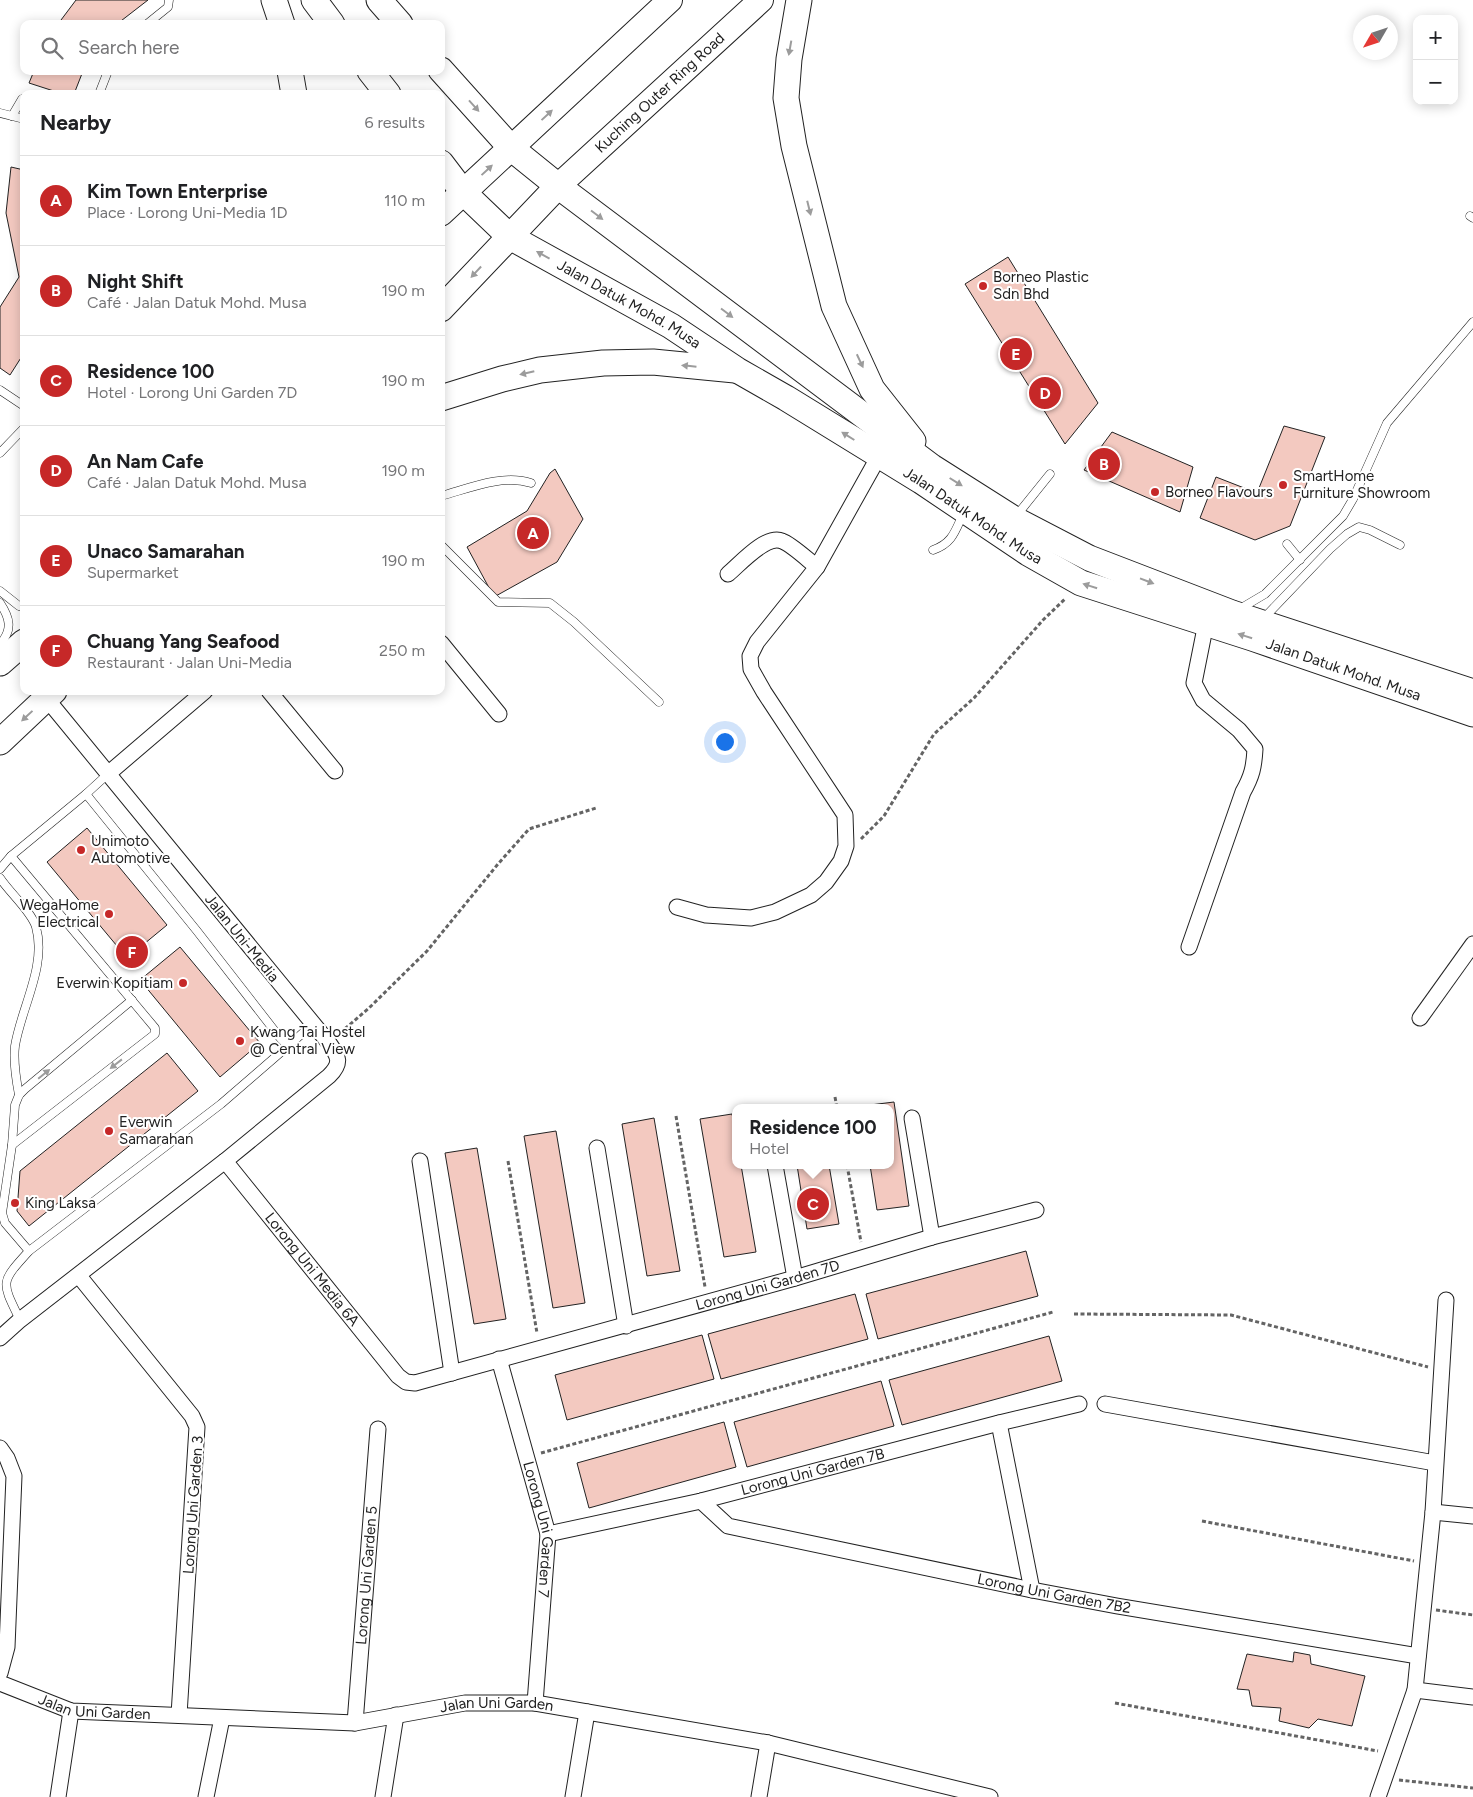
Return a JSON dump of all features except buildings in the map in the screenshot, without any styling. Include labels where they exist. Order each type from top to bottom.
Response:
[{"type":"highway","points":[[274,0],[281,20]]},
{"type":"highway","points":[[314,0],[329,20]]},
{"type":"highway","points":[[379,0],[396,20]]},
{"type":"highway","points":[[799,0],[788,60],[786,98],[794,146],[834,306],[872,389],[932,467]]},
{"type":"highway","name":"Jalan Datuk Mohd. Musa","points":[[445,74],[511,148],[558,186],[932,467],[1014,519],[1088,558],[1232,613],[1473,692]]},
{"type":"highway","points":[[291,75],[293,90]]},
{"type":"highway","points":[[373,75],[385,90]]},
{"type":"highway","points":[[445,209],[511,148]]},
{"type":"highway","name":"Jalan Datuk Mohd. Musa","points":[[445,168],[463,192],[510,237],[671,326],[737,370],[920,481],[1028,553],[1081,583],[1206,623],[1473,714]]},
{"type":"highway","points":[[445,305],[558,186]]},
{"type":"highway","points":[[445,397],[502,379],[540,370],[603,362],[653,362],[737,370]]},
{"type":"highway","points":[[0,663],[20,646]]},
{"type":"highway","points":[[0,742],[50,695]]},
{"type":"main road","points":[[511,148],[670,0]]},
{"type":"main road","name":"Kuching Outer Ring Road","points":[[558,186],[762,0]]},
{"type":"street","points":[[677,908],[706,915],[751,918],[775,912],[811,895],[826,882],[840,861],[846,846],[844,815],[764,692],[751,669],[750,656],[757,642],[816,567],[879,456]]},
{"type":"street","points":[[728,574],[762,544],[772,540],[782,541],[816,567]]},
{"type":"street","points":[[1189,947],[1243,792],[1252,777],[1255,749],[1240,730],[1203,700],[1194,683],[1206,623]]},
{"type":"street","points":[[445,648],[499,714]]},
{"type":"street","name":"Jalan Uni-Media","points":[[0,1338],[20,1320],[225,1161],[329,1076],[336,1069],[338,1061],[329,1044],[109,773],[50,695]]},
{"type":"street","points":[[109,773],[200,695]]},
{"type":"street","points":[[272,695],[335,771]]},
{"type":"street","points":[[1420,1018],[1473,944]]},
{"type":"street","points":[[912,1118],[932,1237]]},
{"type":"street","points":[[597,1148],[626,1326]]},
{"type":"street","name":"Lorong Uni Media 6A","points":[[225,1161],[398,1376]]},
{"type":"street","points":[[420,1161],[452,1373]]},
{"type":"street","points":[[776,1169],[795,1278]]},
{"type":"street","name":"Lorong Uni Garden 7D","points":[[398,1376],[406,1382],[415,1383],[708,1303],[932,1237],[1036,1210]]},
{"type":"street","name":"Lorong Uni Garden 3","points":[[79,1276],[192,1416],[197,1427],[180,1715]]},
{"type":"street","points":[[1378,1797],[1415,1690],[1433,1512],[1446,1300]]},
{"type":"street","name":"Lorong Uni Garden 7","points":[[499,1360],[548,1534],[535,1703]]},
{"type":"street","name":"Lorong Uni Garden 7B","points":[[548,1534],[701,1501],[1079,1404]]},
{"type":"street","points":[[1104,1404],[1435,1463]]},
{"type":"street","points":[[999,1423],[1032,1590]]},
{"type":"street","name":"Lorong Uni Garden 5","points":[[355,1723],[378,1429]]},
{"type":"street","points":[[0,1448],[7,1458],[14,1476],[7,1646],[0,1673]]},
{"type":"street","name":"Lorong Uni Garden 7B2","points":[[701,1501],[728,1526],[1032,1590],[1418,1656]]},
{"type":"street","points":[[1433,1512],[1473,1516]]},
{"type":"street","name":"Jalan Uni Garden","points":[[0,1683],[71,1711],[355,1723],[465,1703],[535,1703],[768,1744],[962,1794],[990,1797]]},
{"type":"street","points":[[1415,1690],[1473,1697]]},
{"type":"street","points":[[58,1797],[71,1711]]},
{"type":"street","points":[[572,1797],[587,1712]]},
{"type":"street","points":[[383,1797],[396,1715]]},
{"type":"street","points":[[206,1797],[222,1718]]},
{"type":"street","points":[[759,1797],[768,1744]]},
{"type":"lane","points":[[152,20],[168,7],[169,0]]},
{"type":"lane","points":[[101,90],[106,75]]},
{"type":"lane","points":[[12,116],[20,102]]},
{"type":"lane","points":[[0,113],[20,118]]},
{"type":"lane","points":[[1232,613],[1265,594],[1343,516],[1353,499],[1386,423],[1473,322]]},
{"type":"lane","points":[[0,390],[20,403]]},
{"type":"lane","points":[[0,453],[20,432]]},
{"type":"lane","points":[[1014,519],[1050,474]]},
{"type":"lane","points":[[445,495],[504,480],[519,479],[531,484]]},
{"type":"lane","points":[[933,550],[944,546],[951,540],[964,511]]},
{"type":"lane","points":[[1259,623],[1330,549],[1347,534],[1359,527],[1370,530],[1400,545]]},
{"type":"lane","points":[[1287,544],[1300,560]]},
{"type":"lane","points":[[445,549],[498,602],[550,602],[659,702]]},
{"type":"lane","points":[[0,591],[20,606]]},
{"type":"lane","points":[[0,603],[6,612],[9,633],[0,644]]},
{"type":"lane","points":[[0,869],[11,856],[109,773]]},
{"type":"lane","points":[[86,794],[288,1046]]},
{"type":"lane","points":[[11,856],[155,1028],[155,1034],[12,1145]]},
{"type":"lane","points":[[0,878],[36,925],[39,947],[30,996],[15,1046],[14,1066],[19,1095]]},
{"type":"lane","points":[[28,1251],[5,1223],[2,1213],[12,1145],[15,1104],[19,1095],[132,1000]]},
{"type":"lane","points":[[20,1320],[5,1289],[4,1280],[8,1271],[28,1251],[221,1104],[313,1024]]},
{"type":"path","points":[[840,861],[884,816],[934,734],[974,698],[1043,620],[1081,583]]},
{"type":"path","points":[[329,1044],[427,951],[529,829],[596,808]]},
{"type":"path","points":[[835,1097],[836,1104]]},
{"type":"path","points":[[676,1116],[708,1303]]},
{"type":"path","points":[[508,1161],[540,1348]]},
{"type":"path","points":[[848,1169],[864,1258]]},
{"type":"path","points":[[526,1457],[1052,1312]]},
{"type":"path","points":[[1074,1314],[1231,1315],[1441,1370]]},
{"type":"path","points":[[1202,1520],[1427,1564]]},
{"type":"path","points":[[1423,1608],[1473,1615]]},
{"type":"path","points":[[1115,1704],[1394,1754]]},
{"type":"path","points":[[1385,1778],[1473,1788]]},
{"type":"place","name":"Borneo Plastic Sdn Bhd","points":[[983,286]]},
{"type":"place","name":"Unaco Samarahan","points":[[1016,354]]},
{"type":"place","name":"An Nam Cafe","points":[[1045,393]]},
{"type":"place","name":"Night Shift","points":[[1104,464]]},
{"type":"place","name":"SmartHome Furniture Showroom","points":[[1283,485]]},
{"type":"place","name":"Borneo Flavours","points":[[1155,492]]},
{"type":"place","name":"Kim Town Enterprise","points":[[533,533]]},
{"type":"place","name":"Unimoto Automotive","points":[[81,850]]},
{"type":"place","name":"WegaHome Electrical","points":[[109,914]]},
{"type":"place","name":"Chuang Yang Seafood","points":[[132,952]]},
{"type":"place","name":"Everwin Kopitiam","points":[[183,983]]},
{"type":"place","name":"Kwang Tai Hostel @ Central View","points":[[240,1041]]},
{"type":"place","name":"Everwin Samarahan","points":[[109,1131]]},
{"type":"place","name":"King Laksa","points":[[15,1203]]},
{"type":"place","name":"Residence 100","points":[[813,1204]]}]
